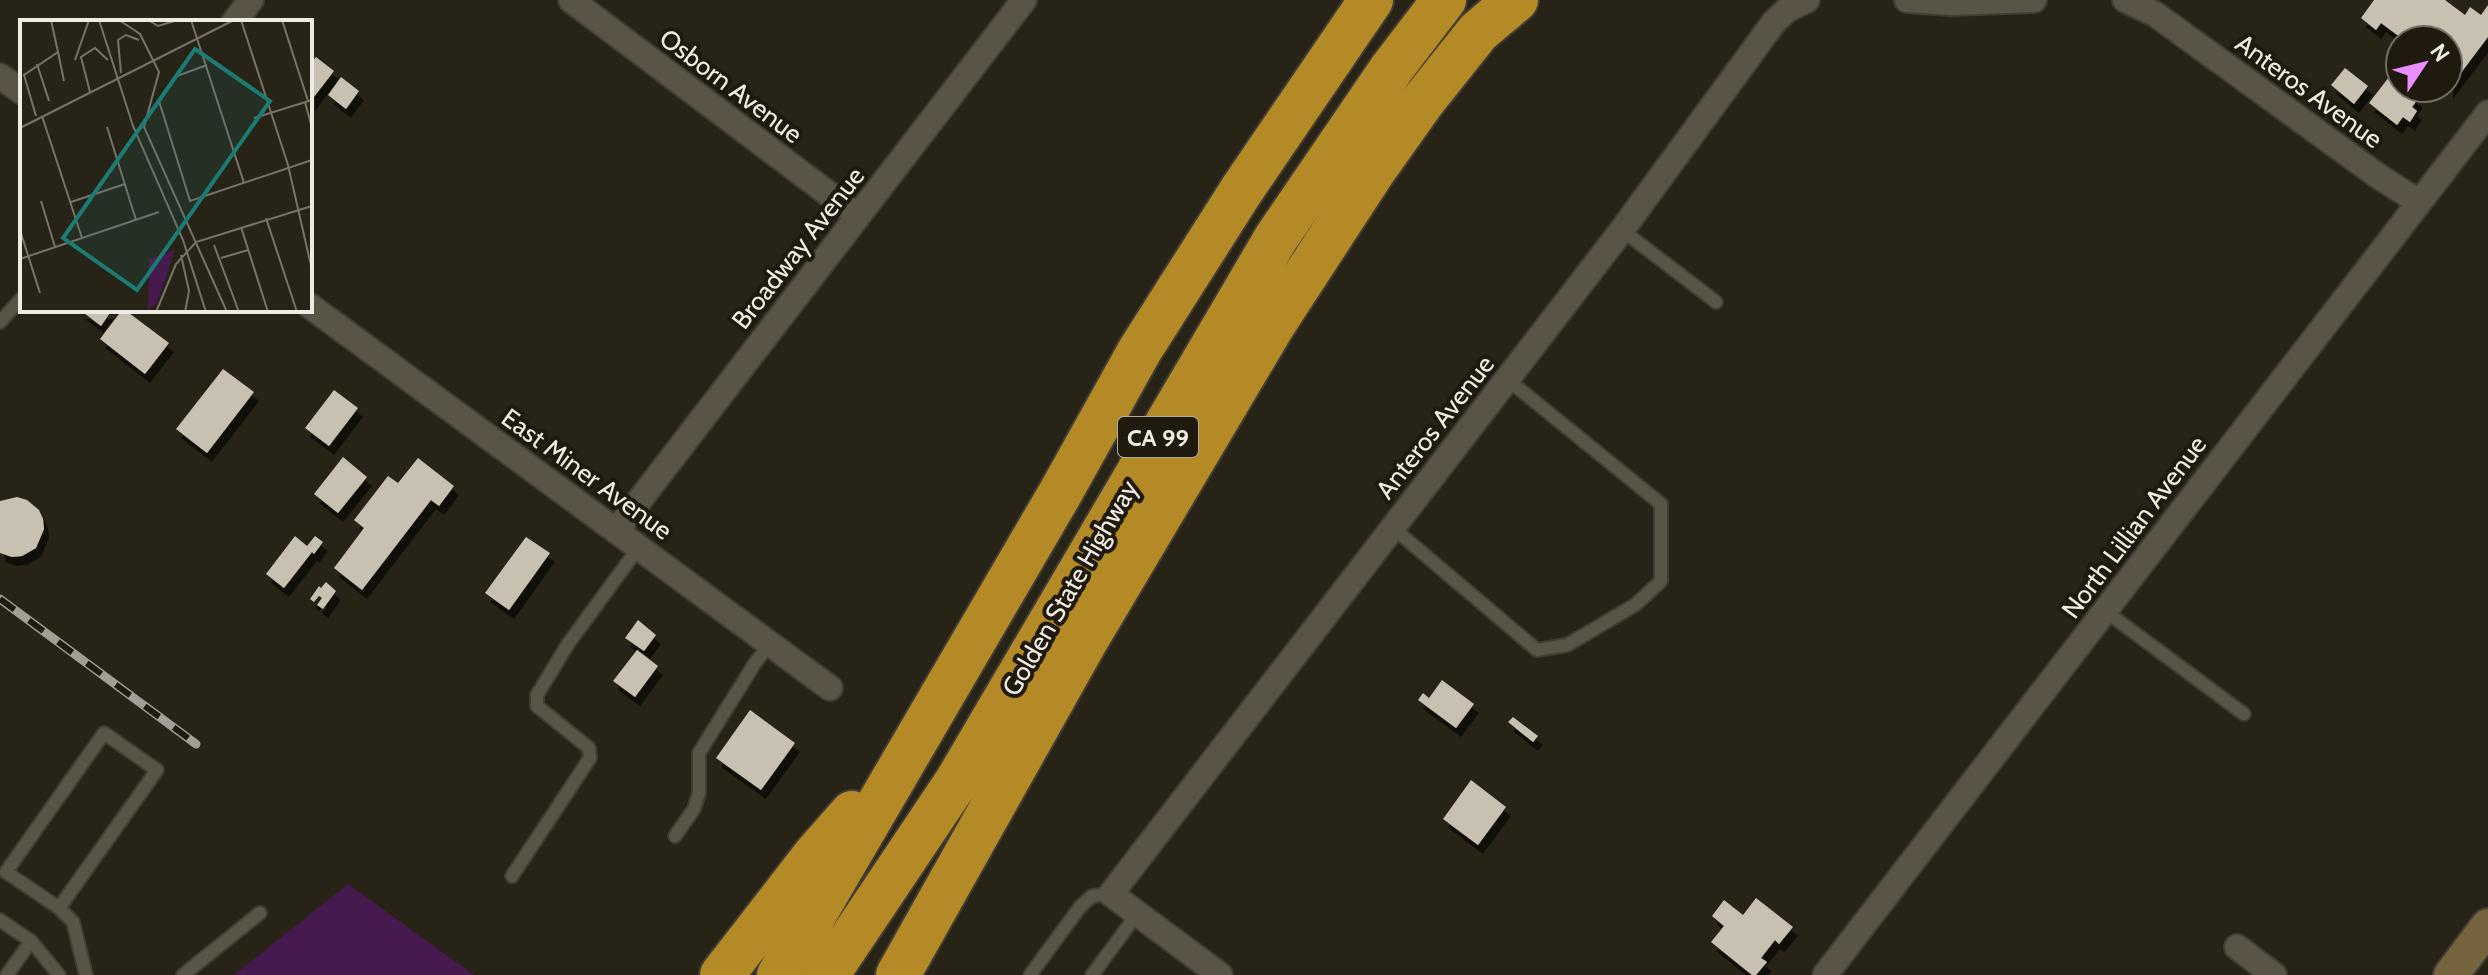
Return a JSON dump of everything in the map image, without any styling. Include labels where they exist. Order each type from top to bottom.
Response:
[{"type":"highway","name":"CA 99","points":[[779,975],[1140,350],[1241,191],[1371,0]]},
{"type":"highway","name":"Golden State Highway","points":[[827,975],[957,781],[1276,238],[1392,68],[1444,0]]},
{"type":"highway","points":[[898,975],[1085,642],[1273,325],[1423,101],[1478,32],[1516,0]]},
{"type":"highway","points":[[722,975],[815,855],[923,729]]},
{"type":"highway","points":[[852,975],[886,883]]},
{"type":"street","points":[[236,20],[251,0]]},
{"type":"street","name":"Osborn Avenue","points":[[571,0],[858,216]]},
{"type":"street","name":"Broadway Avenue","points":[[616,531],[1024,0]]},
{"type":"street","name":"Anteros Avenue","points":[[1111,894],[1622,230],[1774,22],[1787,10],[1807,0]]},
{"type":"street","points":[[1907,0],[1951,3],[2034,0]]},
{"type":"street","name":"Anteros Avenue","points":[[2125,0],[2155,14],[2378,176],[2419,202]]},
{"type":"street","points":[[0,76],[20,91]]},
{"type":"street","name":"North Lillian Avenue","points":[[1825,975],[2488,113]]},
{"type":"street","name":"East Miner Avenue","points":[[312,307],[830,688]]},
{"type":"street","points":[[1111,894],[1220,975]]},
{"type":"street","points":[[2451,975],[2488,926]]},
{"type":"street","points":[[2237,947],[2274,975]]},
{"type":"lane","points":[[1622,230],[1716,302]]},
{"type":"lane","points":[[0,322],[20,300]]},
{"type":"lane","points":[[1393,528],[1537,650],[1567,645],[1635,605],[1661,581],[1661,504],[1507,379]]},
{"type":"lane","points":[[512,876],[590,758],[589,748],[537,706],[537,695],[568,644],[639,547]]},
{"type":"lane","points":[[2105,611],[2244,714]]},
{"type":"lane","points":[[675,836],[694,809],[699,793],[699,753],[770,644]]},
{"type":"lane","points":[[59,908],[157,770],[104,733],[6,872],[59,908],[73,922],[86,975]]},
{"type":"lane","points":[[1030,975],[1080,907],[1092,896],[1111,894]]},
{"type":"lane","points":[[183,975],[260,913]]},
{"type":"lane","points":[[1092,975],[1138,913]]},
{"type":"lane","points":[[0,920],[31,941],[59,975]]},
{"type":"lane","points":[[7,975],[31,941]]},
{"type":"shaded area","points":[[348,884],[474,975],[234,975]]},
{"type":"building","points":[[2374,0],[2445,0],[2465,15],[2470,7],[2481,15],[2488,5],[2488,37],[2464,69],[2464,24],[2381,23],[2376,30],[2361,18]]},
{"type":"building","points":[[316,57],[334,71],[312,99],[312,62]]},
{"type":"building","points":[[2345,68],[2368,86],[2354,104],[2331,85]]},
{"type":"building","points":[[341,77],[359,91],[346,109],[328,95]]},
{"type":"building","points":[[2384,84],[2384,104],[2414,104],[2412,107],[2417,111],[2410,122],[2403,117],[2397,125],[2369,103]]},
{"type":"building","points":[[83,312],[111,312],[101,326]]},
{"type":"building","points":[[120,312],[128,312],[169,343],[145,374],[100,339]]},
{"type":"building","points":[[223,369],[254,392],[207,453],[176,429]]},
{"type":"building","points":[[334,390],[358,408],[329,446],[305,428]]},
{"type":"building","points":[[343,457],[367,477],[338,513],[314,494]]},
{"type":"building","points":[[418,458],[454,486],[439,506],[431,500],[362,590],[334,568],[364,528],[354,520],[388,476],[398,483]]},
{"type":"building","points":[[17,497],[27,500],[39,510],[44,529],[36,548],[22,556],[12,557],[0,553],[0,501]]},
{"type":"building","points":[[295,536],[307,546],[315,536],[323,542],[284,588],[266,574]]},
{"type":"building","points":[[526,537],[550,553],[509,610],[485,593]]},
{"type":"building","points":[[326,582],[336,591],[323,609],[317,605],[322,598],[319,596],[314,602],[310,599]]},
{"type":"building","points":[[638,620],[656,635],[644,651],[625,638]]},
{"type":"building","points":[[637,650],[658,666],[635,697],[613,681]]},
{"type":"building","points":[[1442,680],[1474,704],[1456,728],[1418,700],[1423,693],[1429,698]]},
{"type":"building","points":[[750,710],[795,743],[761,790],[716,758]]},
{"type":"building","points":[[1513,717],[1538,736],[1533,742],[1508,722]]},
{"type":"building","points":[[1471,780],[1506,807],[1478,845],[1443,819]]},
{"type":"building","points":[[1756,898],[1793,927],[1779,944],[1775,940],[1761,958],[1767,962],[1756,975],[1752,975],[1711,942],[1724,926],[1712,916],[1724,900],[1743,915]]},
{"type":"railway","points":[[0,599],[196,744]]}]
